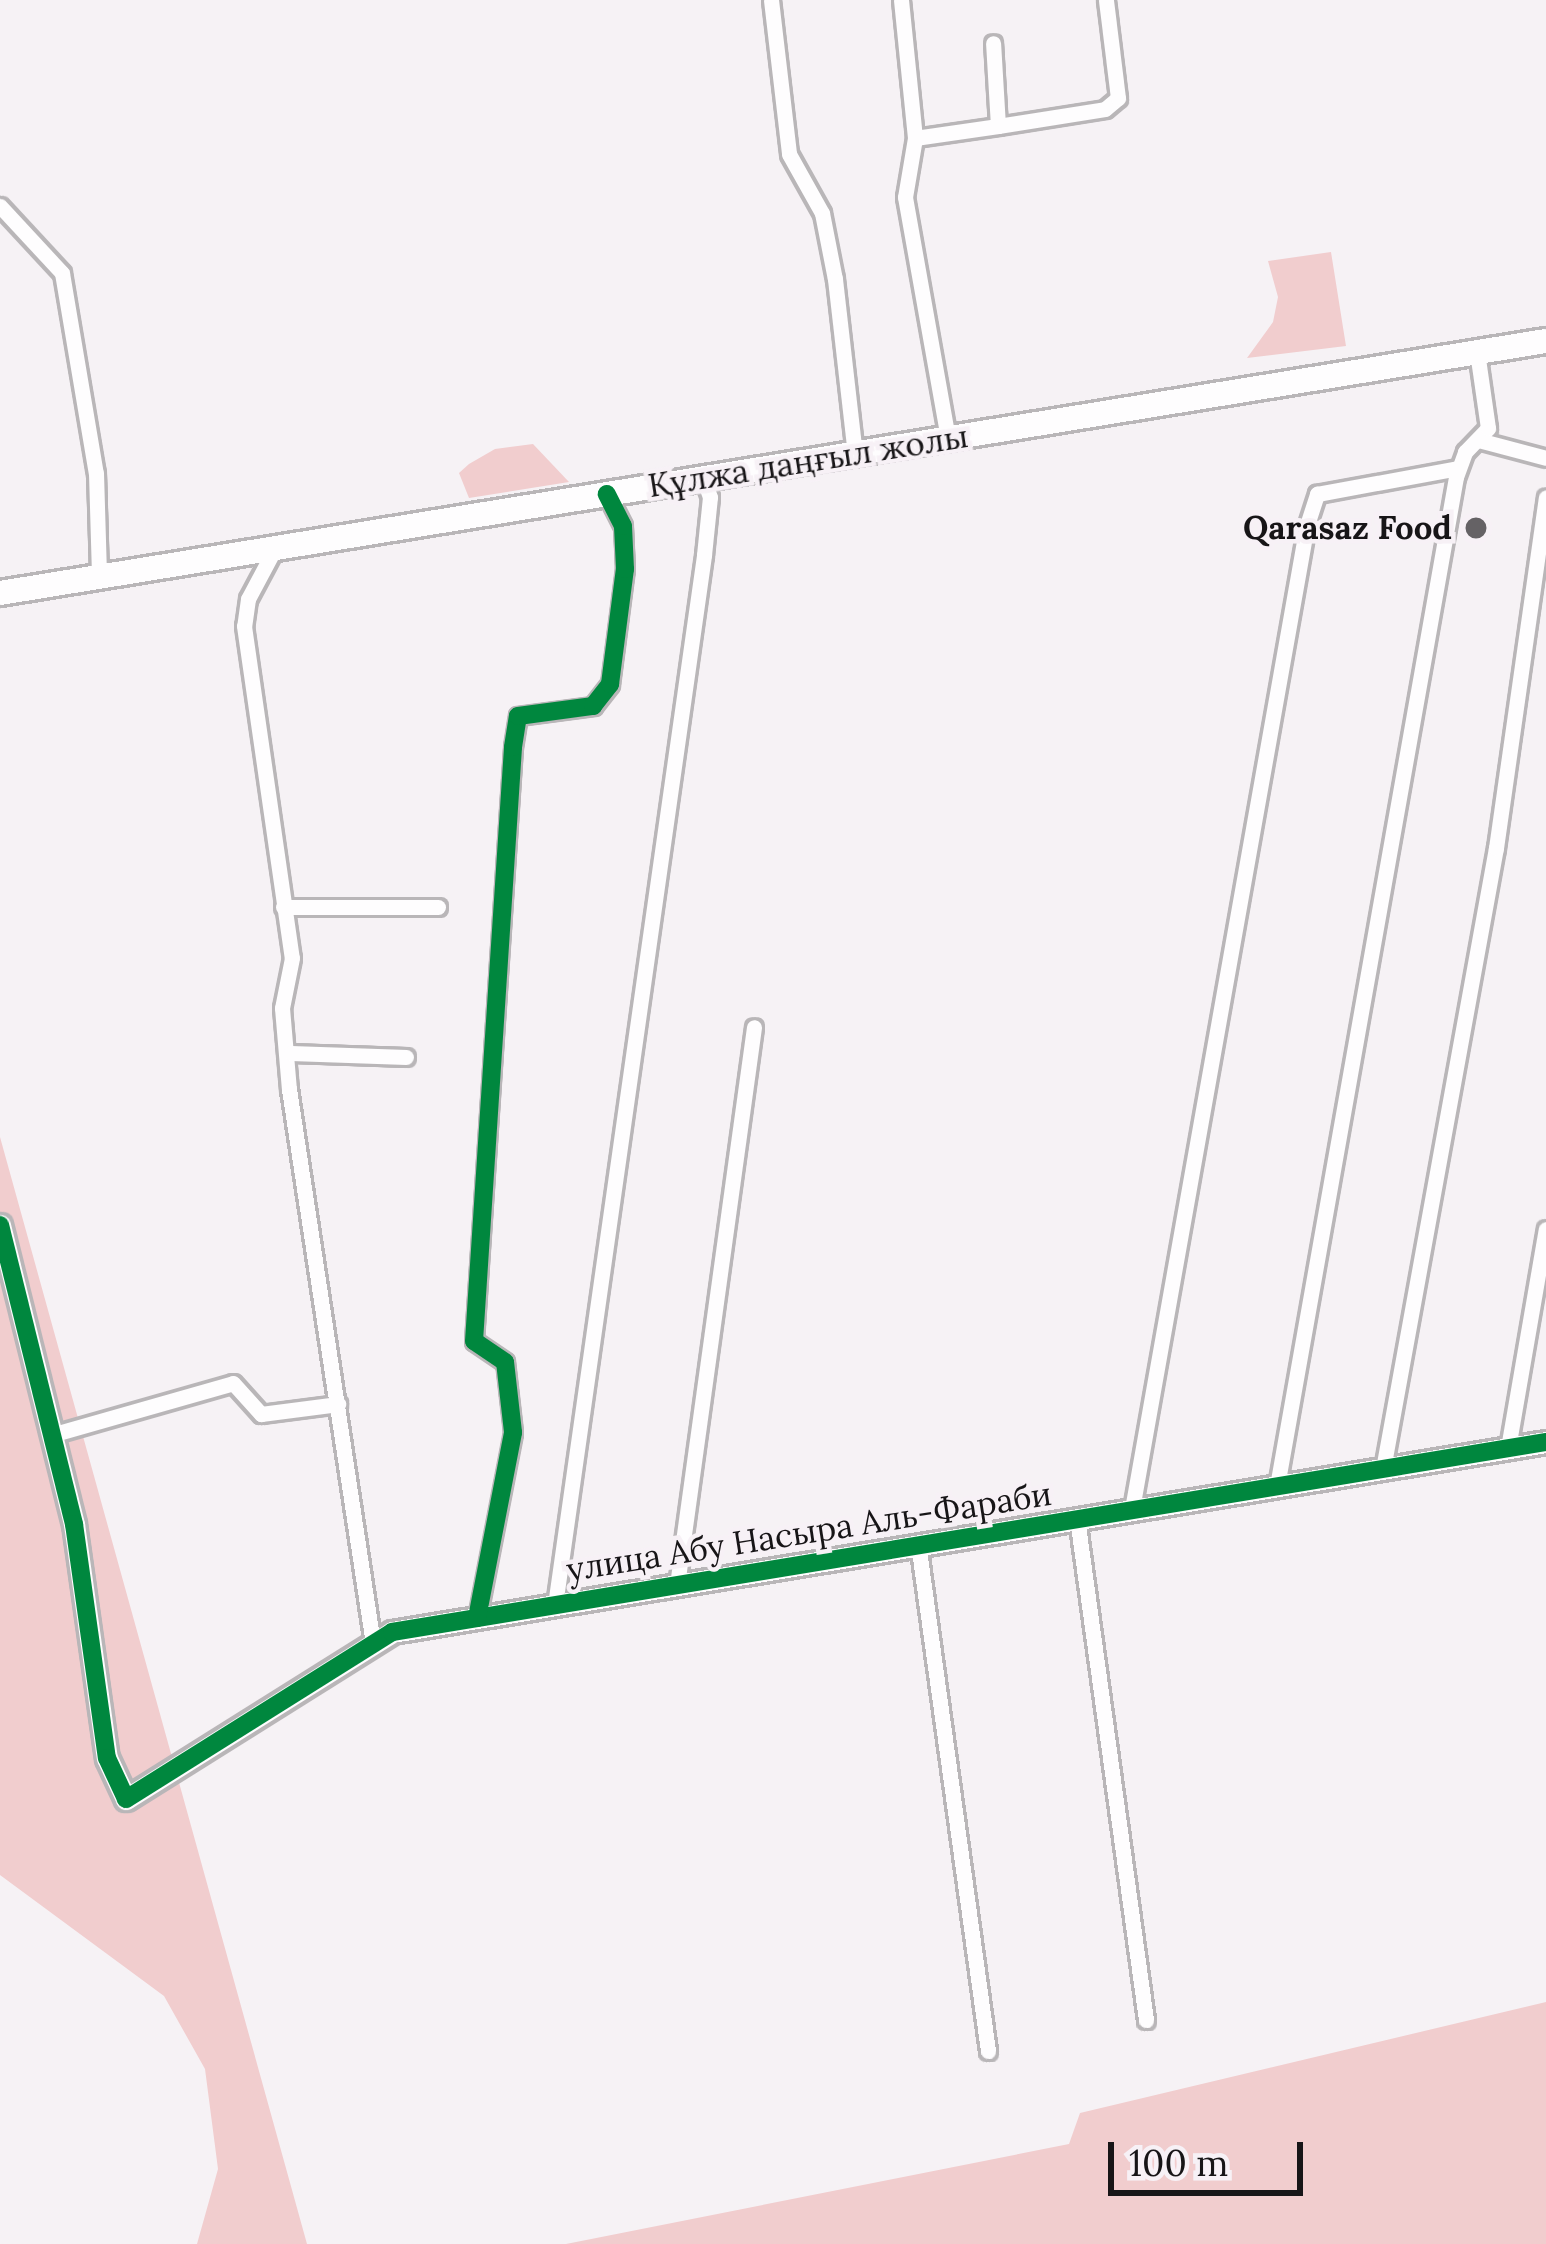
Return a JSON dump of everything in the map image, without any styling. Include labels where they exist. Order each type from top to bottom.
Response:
[{"type":"main road","name":"Құлжа даңғыл жолы","points":[[0,593],[1546,341]]},
{"type":"street","points":[[771,0],[789,154],[822,213],[835,279],[855,454]]},
{"type":"street","points":[[901,0],[915,138],[905,196],[948,438]]},
{"type":"street","points":[[915,138],[1105,109],[1118,98],[1106,0]]},
{"type":"street","points":[[993,43],[998,126]]},
{"type":"street","points":[[3,215],[62,273],[96,473],[99,577]]},
{"type":"street","points":[[1277,1486],[1458,468],[1491,412],[1477,352]]},
{"type":"street","points":[[1478,440],[1546,458]]},
{"type":"street","points":[[1132,1510],[1306,525],[1317,494],[1458,468]]},
{"type":"street","points":[[555,1605],[704,555],[710,497],[704,478]]},
{"type":"street","points":[[477,1618],[513,1432],[505,1362],[474,1341],[513,747],[518,716],[593,706],[610,684],[625,569],[623,526],[607,494]]},
{"type":"street","points":[[1383,1468],[1499,827],[1546,498]]},
{"type":"street","points":[[273,552],[244,614],[292,958],[282,1008],[291,1053],[289,1089],[373,1645]]},
{"type":"street","points":[[283,907],[438,907]]},
{"type":"street","points":[[677,1585],[754,1027]]},
{"type":"street","points":[[291,1053],[406,1057]]},
{"type":"street","points":[[0,1225],[51,1435],[233,1383],[261,1414],[338,1404]]},
{"type":"street","points":[[1508,1448],[1546,1229]]},
{"type":"street","name":"улица Абу Насыра Аль-Фараби","points":[[51,1435],[92,1615],[107,1758],[126,1799],[392,1632],[1546,1442]]},
{"type":"street","points":[[1077,1518],[1145,2020]]},
{"type":"street","points":[[918,1543],[988,2051]]},
{"type":"shaded area","points":[[1331,252],[1346,346],[1247,358],[1273,322],[1278,297],[1268,261]]},
{"type":"shaded area","points":[[533,444],[569,482],[469,498],[459,473],[469,464],[495,449]]},
{"type":"shaded area","points":[[0,1137],[307,2244],[197,2244],[218,2169],[205,2069],[164,1996],[0,1875]]},
{"type":"shaded area","points":[[1546,2002],[1546,2244],[566,2244],[1069,2144],[1080,2113]]},
{"type":"cycle path","points":[[477,1618],[513,1432],[505,1362],[474,1341],[513,747],[518,716],[593,706],[610,684],[625,569],[623,526],[607,494]]},
{"type":"cycle path","points":[[0,1225],[74,1524],[107,1758],[126,1799],[392,1632],[1546,1442]]},
{"type":"place","name":"Qarasaz Food","points":[[1476,528]]}]
